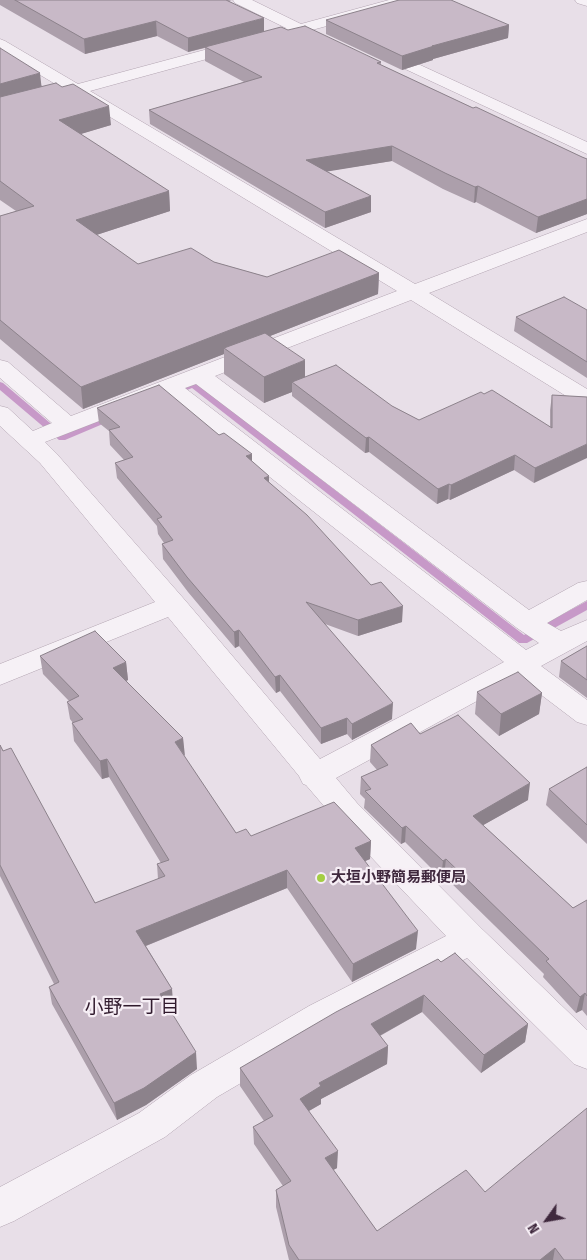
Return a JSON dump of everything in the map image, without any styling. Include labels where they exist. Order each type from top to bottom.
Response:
[{"type":"street","points":[[240,0],[300,29],[341,33]]},
{"type":"street","points":[[272,0],[321,31]]},
{"type":"street","points":[[321,31],[406,0]]},
{"type":"street","points":[[582,0],[587,2]]},
{"type":"street","points":[[0,110],[300,29]]},
{"type":"street","points":[[0,44],[413,292],[587,399]]},
{"type":"street","points":[[552,150],[366,52],[587,149]]},
{"type":"street","points":[[30,440],[587,226]]},
{"type":"street","points":[[0,366],[68,425]]},
{"type":"street","points":[[198,374],[527,622],[560,644]]},
{"type":"street","points":[[168,386],[516,657],[522,666],[587,716]]},
{"type":"street","points":[[0,413],[48,458],[174,606],[314,776],[470,939],[587,1053]]},
{"type":"street","points":[[527,622],[587,589]]},
{"type":"street","points":[[0,675],[40,656],[174,606]]},
{"type":"street","points":[[314,776],[522,666],[587,629]]},
{"type":"street","points":[[0,1208],[152,1125],[204,1086],[322,1018],[470,939]]},
{"type":"building","points":[[15,0],[226,0],[264,18],[188,38],[156,21],[84,39]]},
{"type":"building","points":[[399,0],[451,0],[509,25],[402,56],[326,20]]},
{"type":"building","points":[[305,26],[381,62],[377,63],[587,159],[587,199],[538,217],[478,186],[475,187],[392,146],[306,160],[371,196],[325,212],[149,110],[262,77],[205,47],[281,27],[288,30]]},
{"type":"building","points":[[0,48],[40,73],[0,84]]},
{"type":"building","points":[[56,83],[62,87],[73,84],[109,106],[59,120],[169,191],[76,220],[138,264],[191,248],[214,262],[267,277],[339,250],[379,273],[81,387],[0,320],[0,216],[34,206],[0,181],[0,97]]},
{"type":"building","points":[[564,297],[587,310],[587,362],[516,317]]},
{"type":"building","points":[[265,333],[305,360],[264,377],[224,348]]},
{"type":"building","points":[[336,365],[392,406],[419,420],[481,392],[484,394],[492,390],[552,428],[552,395],[587,397],[587,444],[535,468],[515,455],[451,485],[449,484],[438,489],[292,382]]},
{"type":"building","points":[[159,385],[219,435],[224,433],[252,454],[246,456],[269,476],[264,478],[307,515],[371,585],[381,582],[403,606],[358,620],[306,602],[393,703],[352,724],[347,718],[321,728],[280,675],[275,677],[239,630],[234,632],[187,577],[162,544],[173,540],[157,519],[162,517],[115,463],[133,457],[109,430],[120,427],[97,408]]},
{"type":"building","points":[[95,631],[126,662],[113,668],[183,738],[175,742],[236,833],[246,829],[251,836],[334,802],[371,841],[355,848],[418,931],[353,964],[287,870],[136,931],[172,989],[160,994],[196,1052],[144,1088],[114,1103],[49,987],[59,982],[0,865],[0,745],[3,751],[11,748],[95,903],[165,876],[157,864],[169,860],[107,759],[100,761],[72,723],[83,719],[67,702],[79,696],[40,656]]},
{"type":"building","points":[[587,646],[587,680],[561,661]]},
{"type":"building","points":[[518,672],[542,693],[501,714],[477,692]]},
{"type":"building","points":[[458,715],[530,783],[473,816],[573,908],[587,900],[587,996],[585,993],[580,997],[546,961],[549,959],[446,859],[443,861],[406,826],[402,828],[365,791],[371,789],[361,777],[388,765],[371,745],[411,723],[420,734]]},
{"type":"building","points":[[587,767],[587,825],[549,789]]},
{"type":"building","points":[[455,953],[528,1024],[484,1055],[424,995],[371,1024],[388,1046],[319,1083],[321,1086],[300,1099],[338,1151],[325,1158],[377,1231],[466,1170],[485,1192],[587,1108],[587,1260],[564,1260],[555,1248],[540,1260],[299,1260],[289,1245],[276,1190],[291,1181],[253,1127],[273,1116],[240,1068],[336,1012],[438,959],[441,962]]},
{"type":"waterway","points":[[180,390],[193,384],[523,640],[587,605]]},
{"type":"waterway","points":[[0,385],[62,438],[112,418]]},
{"type":"place","name":"大垣小野簡易郵便局","points":[[321,878]]},
{"type":"district","name":"小野一丁目","points":[[132,1008]]}]
